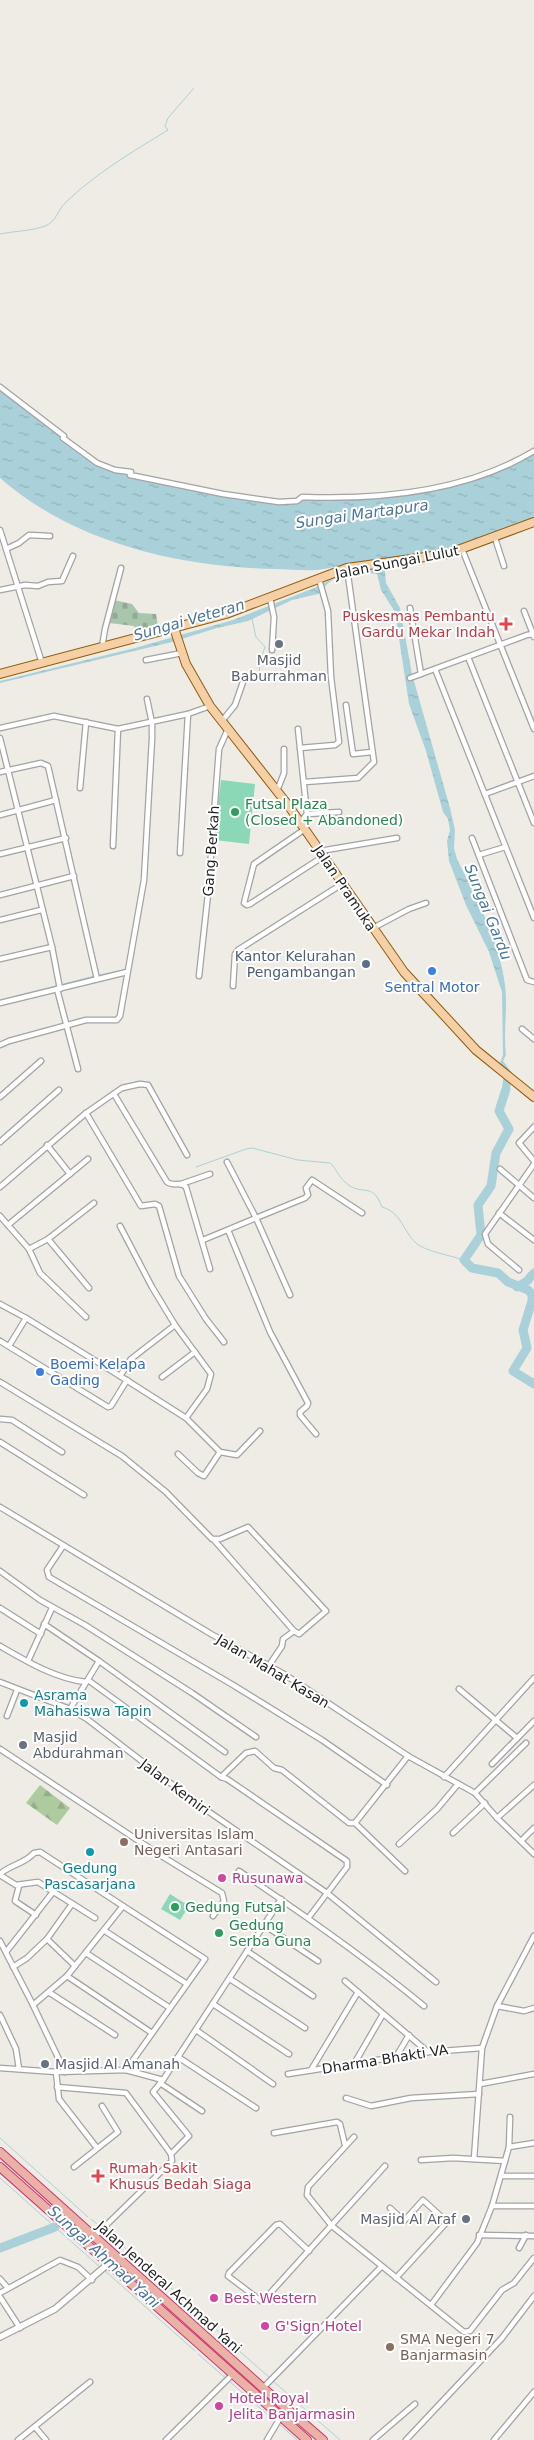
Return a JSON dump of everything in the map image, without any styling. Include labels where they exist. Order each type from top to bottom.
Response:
[{"type":"highway","name":"Jalan Jenderal Achmad Yani","points":[[0,2152],[59,2205],[97,2234],[323,2440]]},
{"type":"highway","name":"Jalan Jenderal Achmad Yani","points":[[0,2167],[278,2422],[303,2439]]},
{"type":"highway","points":[[43,2205],[50,2197]]},
{"type":"highway","points":[[52,2213],[59,2205]]},
{"type":"main road","name":"Jalan Sungai Lulut","points":[[0,674],[102,647],[176,635],[226,614],[363,566],[386,564],[462,550],[534,522]]},
{"type":"main road","name":"Jalan Pramuka","points":[[176,635],[192,678],[210,706],[229,728],[300,822],[373,928],[420,991],[471,1046],[533,1094]]},
{"type":"street","points":[[0,387],[64,436],[63,438],[104,466],[119,472],[131,472],[130,475],[157,481],[279,502],[296,501],[302,497],[372,496],[424,490],[485,475],[512,464],[534,451]]},
{"type":"street","points":[[0,530],[42,663]]},
{"type":"street","points":[[6,549],[19,543],[29,535],[50,536]]},
{"type":"street","points":[[495,538],[504,566]]},
{"type":"street","points":[[462,550],[534,729]]},
{"type":"street","points":[[0,590],[27,584],[38,586],[48,582],[62,582],[73,556]]},
{"type":"street","points":[[102,647],[104,629],[121,568]]},
{"type":"street","points":[[305,782],[358,778],[374,762],[348,572]]},
{"type":"street","points":[[300,748],[337,744],[339,742],[331,677],[328,610],[320,581]]},
{"type":"street","points":[[270,600],[273,613],[272,650]]},
{"type":"street","points":[[410,608],[421,674]]},
{"type":"street","points":[[410,678],[501,644],[533,636],[524,611]]},
{"type":"street","points":[[146,660],[182,652]]},
{"type":"street","points":[[468,657],[534,823]]},
{"type":"street","points":[[435,669],[534,918]]},
{"type":"street","points":[[222,720],[235,705],[243,682]]},
{"type":"street","points":[[0,1045],[93,1019],[118,1020],[144,880],[152,722],[147,699]]},
{"type":"street","points":[[346,705],[353,754],[372,752]]},
{"type":"street","points":[[0,728],[48,716],[60,716],[118,729],[188,714],[210,706]]},
{"type":"street","points":[[180,853],[188,714]]},
{"type":"street","points":[[80,788],[86,722]]},
{"type":"street","name":"Gang Berkah","points":[[199,976],[208,894],[219,749],[229,728]]},
{"type":"street","points":[[113,846],[118,729]]},
{"type":"street","points":[[298,729],[308,814]]},
{"type":"street","points":[[0,738],[35,886],[52,947],[67,1025],[78,1069]]},
{"type":"street","points":[[277,791],[284,773],[284,749]]},
{"type":"street","points":[[0,772],[46,764],[66,838],[96,976]]},
{"type":"street","points":[[485,794],[534,776]]},
{"type":"street","points":[[0,815],[56,800]]},
{"type":"street","points":[[300,822],[308,814],[339,812]]},
{"type":"street","points":[[305,829],[255,862],[244,903],[250,904],[322,854],[397,838]]},
{"type":"street","points":[[0,854],[27,849],[66,838]]},
{"type":"street","points":[[472,838],[527,980],[534,982]]},
{"type":"street","points":[[479,855],[505,847]]},
{"type":"street","points":[[0,895],[74,876]]},
{"type":"street","points":[[233,986],[235,954],[238,950],[342,884]]},
{"type":"street","points":[[373,928],[409,909],[426,903]]},
{"type":"street","points":[[0,920],[41,910]]},
{"type":"street","points":[[0,959],[52,947]]},
{"type":"street","points":[[0,1003],[96,976],[127,972]]},
{"type":"street","points":[[522,1029],[534,1039]]},
{"type":"street","points":[[0,1096],[41,1061]]},
{"type":"street","points":[[0,1187],[86,1113],[128,1085],[148,1085],[187,1155]]},
{"type":"street","points":[[0,1142],[59,1090]]},
{"type":"street","points":[[114,1094],[167,1182],[170,1184],[181,1184],[210,1174]]},
{"type":"street","points":[[86,1113],[141,1206],[155,1204],[159,1206],[179,1276],[206,1319],[224,1342]]},
{"type":"street","points":[[519,1270],[486,1241],[488,1228],[534,1163],[519,1143],[534,1127]]},
{"type":"street","points":[[47,1145],[70,1174]]},
{"type":"street","points":[[8,1225],[88,1159]]},
{"type":"street","points":[[227,1162],[256,1218],[290,1295]]},
{"type":"street","points":[[500,1169],[534,1198]]},
{"type":"street","points":[[203,1240],[305,1198],[308,1195],[306,1188],[312,1180],[362,1213]]},
{"type":"street","points":[[181,1184],[187,1190],[210,1269]]},
{"type":"street","points":[[29,1249],[48,1239],[94,1203]]},
{"type":"street","points":[[499,1213],[534,1240]]},
{"type":"street","points":[[0,1216],[29,1249],[40,1273],[86,1317]]},
{"type":"street","points":[[120,1226],[152,1287],[175,1324],[208,1370],[211,1379],[207,1389],[186,1418]]},
{"type":"street","points":[[228,1230],[267,1325],[308,1403],[300,1412],[300,1415],[316,1434]]},
{"type":"street","points":[[48,1239],[89,1288]]},
{"type":"street","points":[[0,1304],[26,1318],[186,1418],[220,1452],[237,1455],[260,1431]]},
{"type":"street","points":[[9,1346],[26,1318]]},
{"type":"street","points":[[120,1376],[131,1358],[175,1324]]},
{"type":"street","points":[[0,1341],[108,1407],[111,1406],[127,1380]]},
{"type":"street","points":[[162,1377],[195,1352]]},
{"type":"street","points":[[0,1382],[122,1456],[166,1492],[217,1540],[294,1631],[299,1634],[326,1612],[325,1608],[248,1527],[217,1540]]},
{"type":"street","points":[[0,1420],[12,1420],[62,1452]]},
{"type":"street","points":[[0,1442],[84,1495]]},
{"type":"street","points":[[178,1454],[200,1475],[204,1476],[220,1452]]},
{"type":"street","name":"Jalan Mahat Kasan","points":[[0,1507],[63,1546],[288,1677],[408,1756],[475,1793],[497,1818],[534,1854]]},
{"type":"street","points":[[63,1546],[48,1570],[49,1576],[322,1740],[387,1785]]},
{"type":"street","points":[[0,1570],[52,1608],[55,1607],[192,1693],[256,1737]]},
{"type":"street","points":[[0,1608],[41,1634]]},
{"type":"street","points":[[28,1661],[52,1608]]},
{"type":"street","points":[[44,1624],[99,1661],[225,1752]]},
{"type":"street","points":[[268,1667],[282,1646],[283,1639],[294,1631]]},
{"type":"street","points":[[0,1646],[28,1661],[74,1681],[87,1681],[221,1778],[227,1779],[347,1861],[348,1867],[309,1917]]},
{"type":"street","points":[[70,1709],[99,1661]]},
{"type":"street","points":[[444,1777],[534,1678]]},
{"type":"street","name":"Jalan Kemiri","points":[[0,1682],[70,1709],[87,1719],[199,1806],[327,1893],[436,1982]]},
{"type":"street","points":[[459,1689],[516,1738]]},
{"type":"street","points":[[7,1716],[18,1690]]},
{"type":"street","points":[[492,1764],[534,1721]]},
{"type":"street","points":[[475,1793],[526,1743]]},
{"type":"street","points":[[0,1749],[222,1893],[224,1901],[213,1916]]},
{"type":"street","points":[[221,1778],[246,1753],[255,1751],[274,1768],[282,1770],[349,1823],[355,1823],[405,1871]]},
{"type":"street","points":[[355,1823],[356,1819],[387,1785],[408,1756]]},
{"type":"street","points":[[399,1844],[428,1819],[458,1784]]},
{"type":"street","points":[[497,1818],[534,1785]]},
{"type":"street","points":[[453,1833],[484,1803]]},
{"type":"street","points":[[521,1841],[534,1828]]},
{"type":"street","points":[[94,1918],[35,1881],[19,1886],[0,1874],[10,1866],[30,1858],[34,1853],[40,1852],[204,1957],[204,1961],[126,2070]]},
{"type":"street","points":[[239,1871],[309,1917],[385,1973],[424,2006]]},
{"type":"street","points":[[19,1886],[15,1900],[36,1915]]},
{"type":"street","points":[[6,1952],[52,1892]]},
{"type":"street","points":[[171,2154],[189,2137],[153,2094],[281,1899]]},
{"type":"street","points":[[13,1967],[27,1958],[47,1939],[72,1904]]},
{"type":"street","points":[[34,2005],[50,1993],[67,1976],[105,1931],[123,1906]]},
{"type":"street","points":[[264,1925],[318,1961]]},
{"type":"street","points":[[105,1931],[188,1984]]},
{"type":"street","points":[[474,2159],[482,2048],[497,2006],[534,1936]]},
{"type":"street","points":[[47,1939],[75,1966]]},
{"type":"street","points":[[0,1941],[34,2005],[65,2072]]},
{"type":"street","points":[[247,1951],[313,1996]]},
{"type":"street","points":[[86,1953],[170,2008]]},
{"type":"street","points":[[67,1976],[152,2033]]},
{"type":"street","points":[[230,1979],[305,2028]]},
{"type":"street","points":[[345,1981],[428,2052]]},
{"type":"street","points":[[311,2070],[358,1992]]},
{"type":"street","points":[[50,1993],[115,2036]]},
{"type":"street","points":[[213,2004],[289,2054]]},
{"type":"street","points":[[497,2006],[524,2011],[534,2008]]},
{"type":"street","points":[[354,2064],[383,2014]]},
{"type":"street","points":[[0,2015],[16,2049],[19,2070]]},
{"type":"street","points":[[196,2030],[273,2084]]},
{"type":"street","points":[[396,2057],[408,2035]]},
{"type":"street","name":"Dharma Bhakti VA","points":[[288,2074],[428,2052],[482,2048]]},
{"type":"street","points":[[178,2057],[256,2108]]},
{"type":"street","points":[[0,2068],[56,2072],[126,2070],[162,2081],[202,2110]]},
{"type":"street","points":[[56,2072],[59,2099],[97,2148]]},
{"type":"street","points":[[480,2084],[534,2074]]},
{"type":"street","points":[[57,2087],[126,2093],[171,2154],[172,2161],[97,2234]]},
{"type":"street","points":[[346,2098],[371,2106],[411,2098],[479,2094]]},
{"type":"street","points":[[74,2167],[118,2132],[102,2106]]},
{"type":"street","points":[[431,2305],[474,2248],[480,2235],[502,2176],[509,2147],[510,2117]]},
{"type":"street","points":[[274,2133],[337,2122],[340,2124],[345,2145]]},
{"type":"street","points":[[354,2137],[345,2145],[306,2192],[332,2226],[464,2332],[467,2332],[502,2290],[514,2283],[534,2258]]},
{"type":"street","points":[[509,2147],[534,2144]]},
{"type":"street","points":[[421,2160],[474,2159],[505,2161]]},
{"type":"street","points":[[309,2251],[280,2224],[276,2224],[228,2275],[262,2301],[309,2251],[332,2226],[385,2166]]},
{"type":"street","points":[[502,2176],[534,2176]]},
{"type":"street","points":[[390,2208],[404,2221],[422,2200],[447,2222],[396,2278]]},
{"type":"street","points":[[492,2206],[534,2206]]},
{"type":"street","points":[[480,2235],[534,2236]]},
{"type":"street","points":[[519,2248],[526,2236]]},
{"type":"street","points":[[20,2328],[0,2295],[8,2288],[60,2260],[78,2267],[92,2280]]},
{"type":"street","points":[[0,2338],[55,2309],[92,2280],[106,2266]]},
{"type":"street","points":[[264,2387],[381,2267]]},
{"type":"street","points":[[0,2279],[8,2288]]},
{"type":"street","points":[[406,2440],[502,2338],[534,2296]]},
{"type":"street","points":[[166,2440],[230,2377]]},
{"type":"street","points":[[18,2440],[90,2382]]},
{"type":"street","points":[[494,2440],[534,2392]]},
{"type":"street","points":[[373,2440],[415,2404]]},
{"type":"street","points":[[270,2439],[278,2422]]},
{"type":"street","points":[[35,2427],[46,2440]]},
{"type":"green space","points":[[114,600],[132,604],[139,613],[156,614],[158,626],[136,632],[134,626],[109,623]]},
{"type":"green space","name":"Futsal Plaza (Closed + Abandoned)","points":[[221,780],[255,784],[249,844],[214,840]]},
{"type":"green space","points":[[40,1785],[70,1808],[57,1825],[26,1803]]},
{"type":"green space","name":"Gedung Futsal","points":[[170,1894],[189,1906],[180,1920],[161,1909]]},
{"type":"water","name":"Sungai Martapura","points":[[0,390],[117,473],[212,492],[273,499],[388,496],[478,478],[513,465],[534,453],[534,520],[484,539],[426,556],[384,560],[386,583],[400,608],[412,674],[450,808],[455,830],[454,848],[457,859],[493,937],[502,969],[506,1003],[506,1055],[503,1061],[513,1074],[510,1088],[504,1100],[499,1098],[506,1070],[500,1063],[503,1055],[502,992],[489,952],[466,905],[449,861],[447,841],[450,830],[448,819],[443,812],[426,751],[409,704],[395,612],[381,590],[377,574],[367,573],[336,578],[329,582],[318,594],[292,600],[248,621],[217,628],[172,642],[0,683],[0,681],[135,648],[233,620],[335,578],[370,571],[372,569],[369,561],[312,570],[239,567],[165,556],[129,547],[94,535],[61,519],[29,500],[0,478]]},
{"type":"waterway","points":[[0,234],[34,229],[49,224],[65,203],[89,182],[168,130],[165,126],[168,118],[194,88]]},
{"type":"waterway","points":[[252,619],[256,637],[265,647],[260,661],[259,678]]},
{"type":"waterway","points":[[99,975],[120,971]]},
{"type":"waterway","points":[[0,1000],[95,976]]},
{"type":"waterway","name":"Sungai Gardu","points":[[506,1089],[499,1111],[509,1129],[496,1153],[491,1186],[478,1205],[481,1235],[464,1260],[472,1268],[498,1273],[508,1282],[528,1290],[532,1294],[532,1301],[523,1330],[527,1348],[513,1371],[534,1384]]},
{"type":"waterway","points":[[196,1167],[252,1148],[298,1160],[330,1163],[351,1187],[370,1191],[374,1194],[382,1207],[394,1213],[411,1238],[420,1246],[464,1260]]},
{"type":"waterway","points":[[517,1287],[527,1281],[534,1273]]},
{"type":"waterway","name":"Sungai Ahmad Yani","points":[[0,2138],[88,2217]]},
{"type":"waterway","name":"Sungai Ahmad Yani","points":[[0,2178],[101,2268]]},
{"type":"waterway","name":"Sungai Ahmad Yani","points":[[91,2219],[151,2270],[233,2345]]},
{"type":"waterway","points":[[0,2248],[55,2227]]},
{"type":"waterway","name":"Sungai Ahmad Yani","points":[[104,2270],[195,2351]]},
{"type":"waterway","name":"Sungai Ahmad Yani","points":[[237,2349],[270,2378]]},
{"type":"waterway","name":"Sungai Ahmad Yani","points":[[198,2354],[276,2422]]},
{"type":"waterway","name":"Sungai Ahmad Yani","points":[[273,2381],[340,2440]]},
{"type":"waterway","name":"Sungai Ahmad Yani","points":[[279,2424],[297,2440]]},
{"type":"place","name":"Puskesmas Pembantu Gardu Mekar Indah","points":[[506,624]]},
{"type":"place","name":"Masjid Baburrahman","points":[[279,644]]},
{"type":"place","name":"Futsal Plaza (Closed + Abandoned)","points":[[235,812]]},
{"type":"place","name":"Kantor Kelurahan Pengambangan","points":[[366,964]]},
{"type":"place","name":"Sentral Motor","points":[[432,971]]},
{"type":"place","name":"Boemi Kelapa Gading","points":[[40,1372]]},
{"type":"place","name":"Asrama Mahasiswa Tapin","points":[[24,1703]]},
{"type":"place","name":"Masjid Abdurahman","points":[[23,1745]]},
{"type":"place","name":"Universitas Islam Negeri Antasari","points":[[124,1842]]},
{"type":"place","name":"Gedung Pascasarjana","points":[[90,1852]]},
{"type":"place","name":"Rusunawa","points":[[222,1878]]},
{"type":"place","name":"Gedung Futsal","points":[[175,1907]]},
{"type":"place","name":"Gedung Serba Guna","points":[[219,1933]]},
{"type":"place","name":"Masjid Al Amanah","points":[[45,2064]]},
{"type":"place","name":"Rumah Sakit Khusus Bedah Siaga","points":[[98,2176]]},
{"type":"place","name":"Masjid Al Araf","points":[[466,2219]]},
{"type":"place","name":"Best Western","points":[[214,2298]]},
{"type":"place","name":"G'Sign Hotel","points":[[265,2326]]},
{"type":"place","name":"SMA Negeri 7 Banjarmasin","points":[[390,2347]]},
{"type":"place","name":"Hotel Royal Jelita Banjarmasin","points":[[219,2406]]},
{"type":"water label","name":"Sungai Veteran","points":[[189,620]]}]
